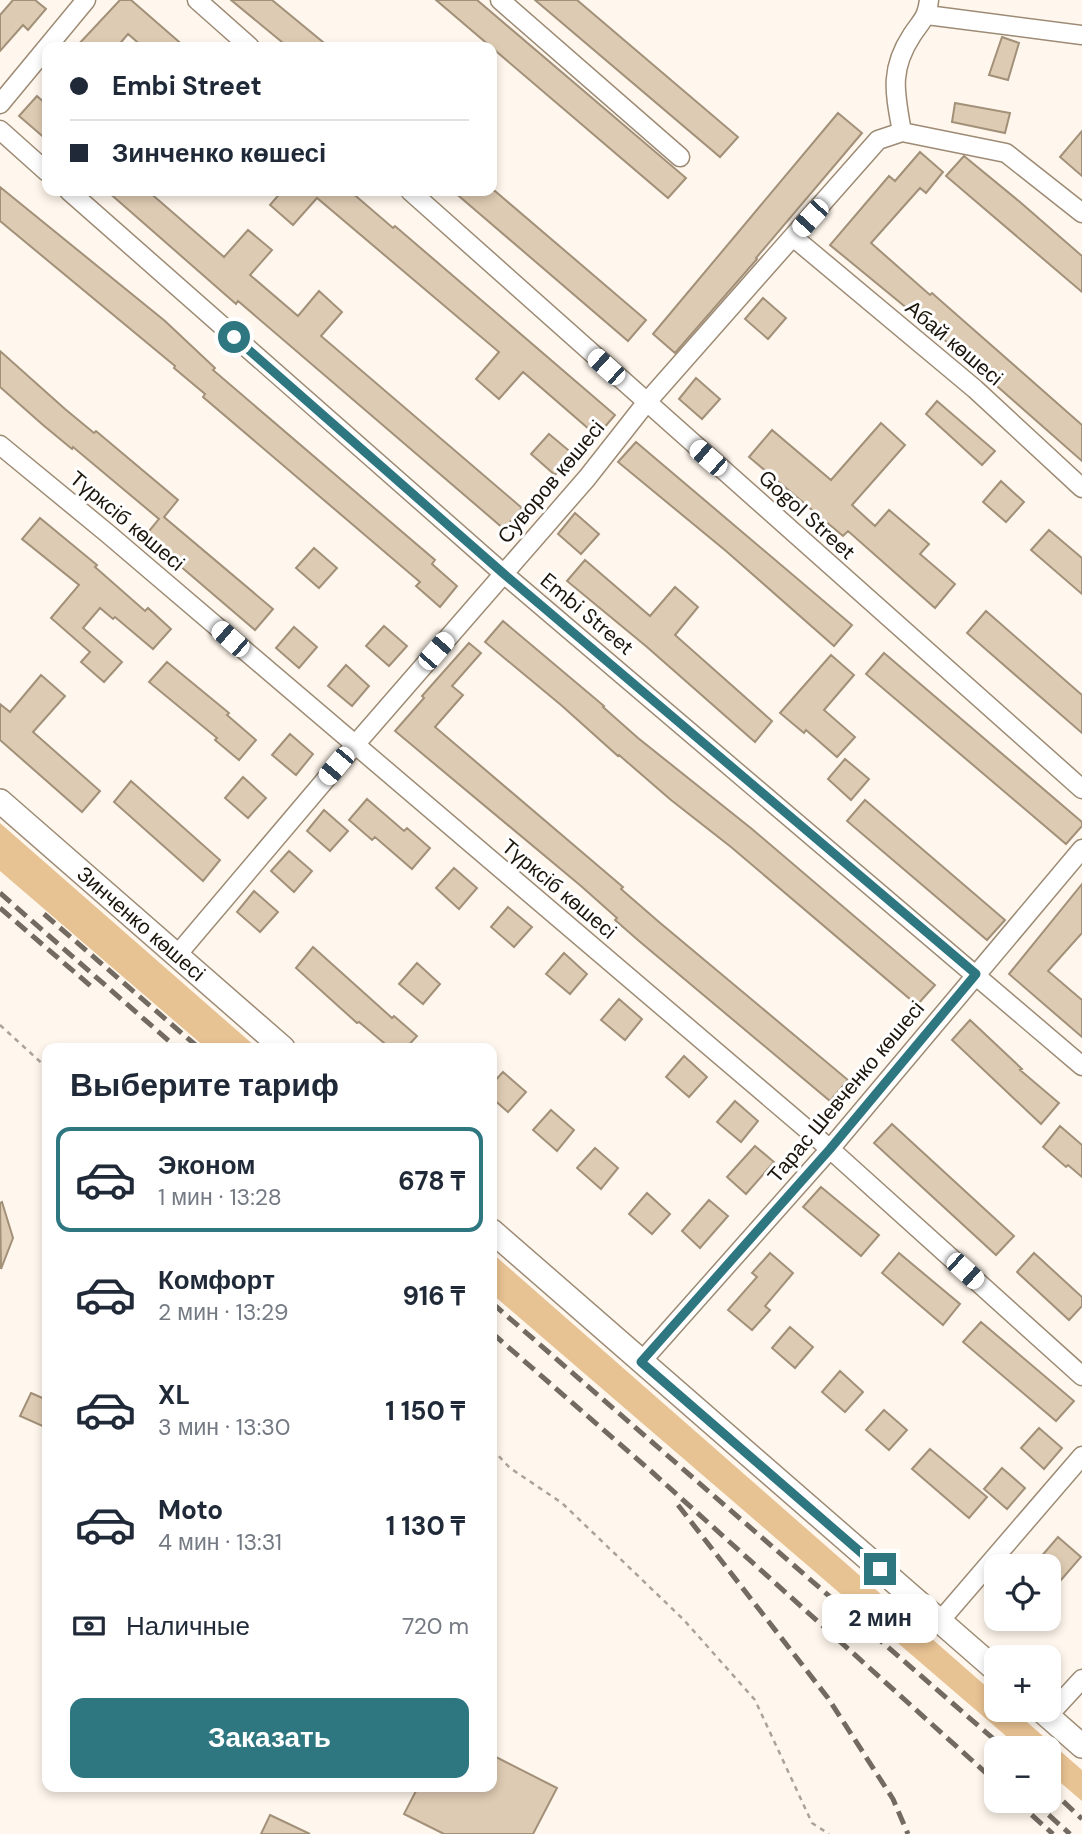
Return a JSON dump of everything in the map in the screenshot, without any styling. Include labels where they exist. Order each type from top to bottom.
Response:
[{"type":"main road","name":"Зинченко көшесі","points":[[0,801],[277,1043]]},
{"type":"main road","points":[[497,1235],[984,1660]]},
{"type":"main road","points":[[1054,1722],[1082,1746]]},
{"type":"street","points":[[51,42],[86,0]]},
{"type":"street","points":[[197,0],[244,42]]},
{"type":"street","points":[[500,0],[680,157]]},
{"type":"street","points":[[1082,35],[928,7],[899,61],[894,86],[902,132],[1006,153],[1082,213]]},
{"type":"street","points":[[0,104],[42,53]]},
{"type":"street","points":[[0,130],[42,168]]},
{"type":"street","name":"Суворов көшесі","points":[[177,956],[354,746],[587,478],[646,403],[878,140],[902,132]]},
{"type":"street","name":"Embi Street","points":[[75,196],[504,574],[1082,1066]]},
{"type":"street","name":"Gogol Street","points":[[416,196],[1082,789]]},
{"type":"street","name":"Абай көшесі","points":[[793,237],[975,389],[1082,488]]},
{"type":"street","name":"Түрксіб көшесі","points":[[0,445],[107,533],[830,1149],[1082,1376]]},
{"type":"street","name":"Тарас Шевченко көшесі","points":[[641,1362],[830,1149],[1082,849]]},
{"type":"street","points":[[940,1621],[1082,1456]]},
{"type":"street","points":[[1061,1698],[1082,1679]]},
{"type":"path","points":[[0,1025],[42,1063]]},
{"type":"path","points":[[497,1454],[510,1468],[562,1503],[581,1521],[684,1620],[755,1700],[812,1823],[829,1834]]},
{"type":"shaded area","points":[[0,823],[251,1043],[200,1043],[0,871]]},
{"type":"shaded area","points":[[497,1257],[984,1684],[984,1717],[497,1298]]},
{"type":"shaded area","points":[[990,1722],[1027,1722],[1043,1736],[1006,1736]]},
{"type":"shaded area","points":[[1061,1752],[1082,1770],[1082,1801],[1061,1783]]},
{"type":"building","points":[[13,0],[35,0],[46,9],[28,30],[23,25],[0,51],[0,15]]},
{"type":"building","points":[[120,0],[131,0],[179,42],[137,42],[128,34],[121,42],[81,42]]},
{"type":"building","points":[[231,0],[272,0],[323,42],[282,42]]},
{"type":"building","points":[[436,0],[477,0],[686,178],[668,198],[497,52],[497,42],[485,42]]},
{"type":"building","points":[[535,0],[577,0],[738,137],[720,157]]},
{"type":"building","points":[[1002,37],[1019,43],[1008,80],[989,75]]},
{"type":"building","points":[[37,96],[42,100],[42,136],[19,116]]},
{"type":"building","points":[[955,103],[1010,113],[1005,133],[952,122]]},
{"type":"building","points":[[838,113],[862,133],[675,353],[653,334]]},
{"type":"building","points":[[1082,131],[1082,176],[1060,157]]},
{"type":"building","points":[[920,152],[943,172],[926,193],[920,188],[871,243],[1082,425],[1082,461],[931,328],[830,245],[889,176],[895,181]]},
{"type":"building","points":[[964,156],[1082,256],[1082,292],[946,176]]},
{"type":"building","points":[[0,187],[165,321],[215,368],[213,370],[435,560],[432,564],[457,586],[440,607],[416,586],[420,582],[203,397],[205,394],[174,368],[175,366],[0,221]]},
{"type":"building","points":[[497,193],[646,320],[628,341],[459,196],[497,196]]},
{"type":"building","points":[[113,196],[154,196],[224,257],[248,230],[272,250],[250,275],[298,316],[319,291],[342,312],[321,336],[522,508],[504,529],[238,301],[236,304]]},
{"type":"building","points":[[278,196],[356,196],[393,228],[395,226],[615,415],[597,436],[523,372],[499,399],[476,379],[499,352],[317,198],[293,225],[270,205]]},
{"type":"building","points":[[763,298],[786,318],[768,339],[745,319]]},
{"type":"building","points":[[0,351],[65,409],[94,433],[96,431],[178,500],[164,517],[273,609],[255,630],[145,536],[159,519],[0,387]]},
{"type":"building","points":[[696,378],[720,399],[702,419],[679,399]]},
{"type":"building","points":[[937,401],[995,451],[982,465],[926,414]]},
{"type":"building","points":[[881,423],[905,445],[852,505],[875,526],[889,510],[929,544],[920,554],[955,584],[935,608],[848,531],[843,536],[749,457],[772,430],[831,480]]},
{"type":"building","points":[[549,434],[573,454],[555,475],[531,454]]},
{"type":"building","points":[[636,442],[852,625],[834,646],[726,551],[618,462]]},
{"type":"building","points":[[1001,481],[1024,502],[1006,522],[983,502]]},
{"type":"building","points":[[575,513],[599,534],[581,554],[558,534]]},
{"type":"building","points":[[40,518],[97,565],[95,567],[145,611],[148,608],[171,629],[153,649],[100,608],[83,628],[122,662],[104,682],[81,662],[90,652],[51,618],[79,585],[22,539]]},
{"type":"building","points":[[1049,530],[1082,558],[1082,594],[1031,550]]},
{"type":"building","points":[[314,548],[337,568],[319,588],[296,568]]},
{"type":"building","points":[[585,560],[650,616],[675,587],[698,607],[675,635],[772,721],[755,742],[567,581]]},
{"type":"building","points":[[986,611],[1082,695],[1082,733],[967,633]]},
{"type":"building","points":[[503,621],[638,738],[752,829],[935,985],[917,1005],[731,847],[618,756],[485,642]]},
{"type":"building","points":[[384,626],[407,646],[389,666],[366,646]]},
{"type":"building","points":[[294,627],[317,647],[299,668],[276,648]]},
{"type":"building","points":[[469,643],[481,653],[452,686],[463,695],[435,727],[623,887],[621,889],[659,922],[848,1080],[830,1101],[639,941],[581,886],[395,731]]},
{"type":"building","points":[[884,653],[1082,822],[1082,826],[1066,844],[866,674]]},
{"type":"building","points":[[831,655],[854,675],[824,710],[855,737],[837,757],[806,730],[804,733],[780,713]]},
{"type":"building","points":[[167,662],[229,713],[227,715],[256,740],[239,760],[215,740],[217,738],[149,682]]},
{"type":"building","points":[[346,665],[369,686],[352,706],[328,686]]},
{"type":"building","points":[[41,675],[65,696],[33,732],[100,791],[82,812],[0,740],[0,704],[10,712]]},
{"type":"building","points":[[290,734],[313,754],[296,775],[272,755]]},
{"type":"building","points":[[845,759],[869,779],[851,800],[828,779]]},
{"type":"building","points":[[243,777],[266,798],[248,818],[225,798]]},
{"type":"building","points":[[131,781],[220,860],[203,881],[114,802]]},
{"type":"building","points":[[367,799],[404,831],[407,828],[430,848],[412,869],[375,837],[372,840],[349,820]]},
{"type":"building","points":[[865,800],[1005,920],[987,940],[847,821]]},
{"type":"building","points":[[324,810],[348,831],[330,851],[307,831]]},
{"type":"building","points":[[289,851],[312,871],[294,892],[271,871]]},
{"type":"building","points":[[454,868],[477,888],[459,909],[436,888]]},
{"type":"building","points":[[1082,884],[1082,933],[1048,971],[1082,1000],[1082,1037],[1009,974]]},
{"type":"building","points":[[254,891],[278,912],[260,932],[237,912]]},
{"type":"building","points":[[508,907],[532,927],[514,947],[491,927]]},
{"type":"building","points":[[313,947],[392,1018],[394,1016],[417,1036],[411,1043],[384,1043],[357,1023],[296,968]]},
{"type":"building","points":[[564,953],[587,974],[570,994],[546,974]]},
{"type":"building","points":[[417,963],[440,984],[423,1004],[399,984]]},
{"type":"building","points":[[619,999],[642,1019],[625,1040],[601,1020]]},
{"type":"building","points":[[970,1020],[1022,1069],[1020,1070],[1059,1103],[1041,1124],[952,1040]]},
{"type":"building","points":[[684,1056],[707,1077],[689,1097],[666,1077]]},
{"type":"building","points":[[503,1072],[526,1092],[508,1112],[497,1102],[497,1079]]},
{"type":"building","points":[[735,1101],[758,1121],[741,1142],[717,1122]]},
{"type":"building","points":[[551,1110],[574,1130],[557,1151],[533,1130]]},
{"type":"building","points":[[892,1124],[1014,1236],[996,1255],[874,1143]]},
{"type":"building","points":[[1060,1126],[1082,1145],[1082,1177],[1043,1147]]},
{"type":"building","points":[[755,1146],[774,1162],[746,1194],[727,1177]]},
{"type":"building","points":[[595,1148],[618,1168],[601,1189],[577,1168]]},
{"type":"building","points":[[821,1187],[879,1235],[861,1256],[803,1207]]},
{"type":"building","points":[[647,1193],[670,1214],[652,1234],[629,1214]]},
{"type":"building","points":[[709,1200],[728,1216],[700,1248],[682,1231]]},
{"type":"building","points":[[2,1202],[13,1238],[1,1269],[0,1203]]},
{"type":"building","points":[[770,1253],[793,1273],[765,1306],[770,1310],[752,1330],[728,1310],[757,1277],[752,1273]]},
{"type":"building","points":[[899,1253],[960,1304],[943,1325],[882,1273]]},
{"type":"building","points":[[1034,1253],[1082,1297],[1082,1306],[1069,1320],[1017,1272]]},
{"type":"building","points":[[981,1322],[1074,1401],[1056,1421],[963,1342]]},
{"type":"building","points":[[790,1327],[813,1347],[795,1368],[772,1348]]},
{"type":"building","points":[[840,1371],[863,1392],[845,1412],[822,1392]]},
{"type":"building","points":[[31,1393],[42,1398],[42,1426],[20,1416]]},
{"type":"building","points":[[884,1410],[907,1430],[889,1450],[866,1430]]},
{"type":"building","points":[[1039,1428],[1062,1448],[1044,1469],[1021,1448]]},
{"type":"building","points":[[930,1449],[987,1497],[969,1518],[912,1469]]},
{"type":"building","points":[[1002,1468],[1025,1488],[1007,1509],[984,1489]]},
{"type":"building","points":[[1058,1537],[1081,1557],[1061,1580],[1061,1554],[1043,1554]]},
{"type":"building","points":[[497,1758],[557,1788],[533,1834],[444,1834],[404,1814],[415,1792],[497,1792]]},
{"type":"building","points":[[270,1815],[310,1834],[261,1834]]},
{"type":"railway","points":[[0,893],[171,1043]]},
{"type":"railway","points":[[0,908],[93,988]]},
{"type":"railway","points":[[44,914],[193,1043]]},
{"type":"railway","points":[[497,1307],[990,1736]]},
{"type":"railway","points":[[497,1337],[652,1472],[984,1771]]},
{"type":"railway","points":[[678,1505],[828,1698],[893,1799],[908,1834]]},
{"type":"railway","points":[[1061,1799],[1082,1819]]},
{"type":"railway","points":[[1029,1813],[1053,1834]]},
{"type":"railway","points":[[1046,1813],[1070,1834]]},
{"type":"route","points":[[234,337],[504,574],[976,974],[830,1149],[641,1362],[880,1569]]}]
